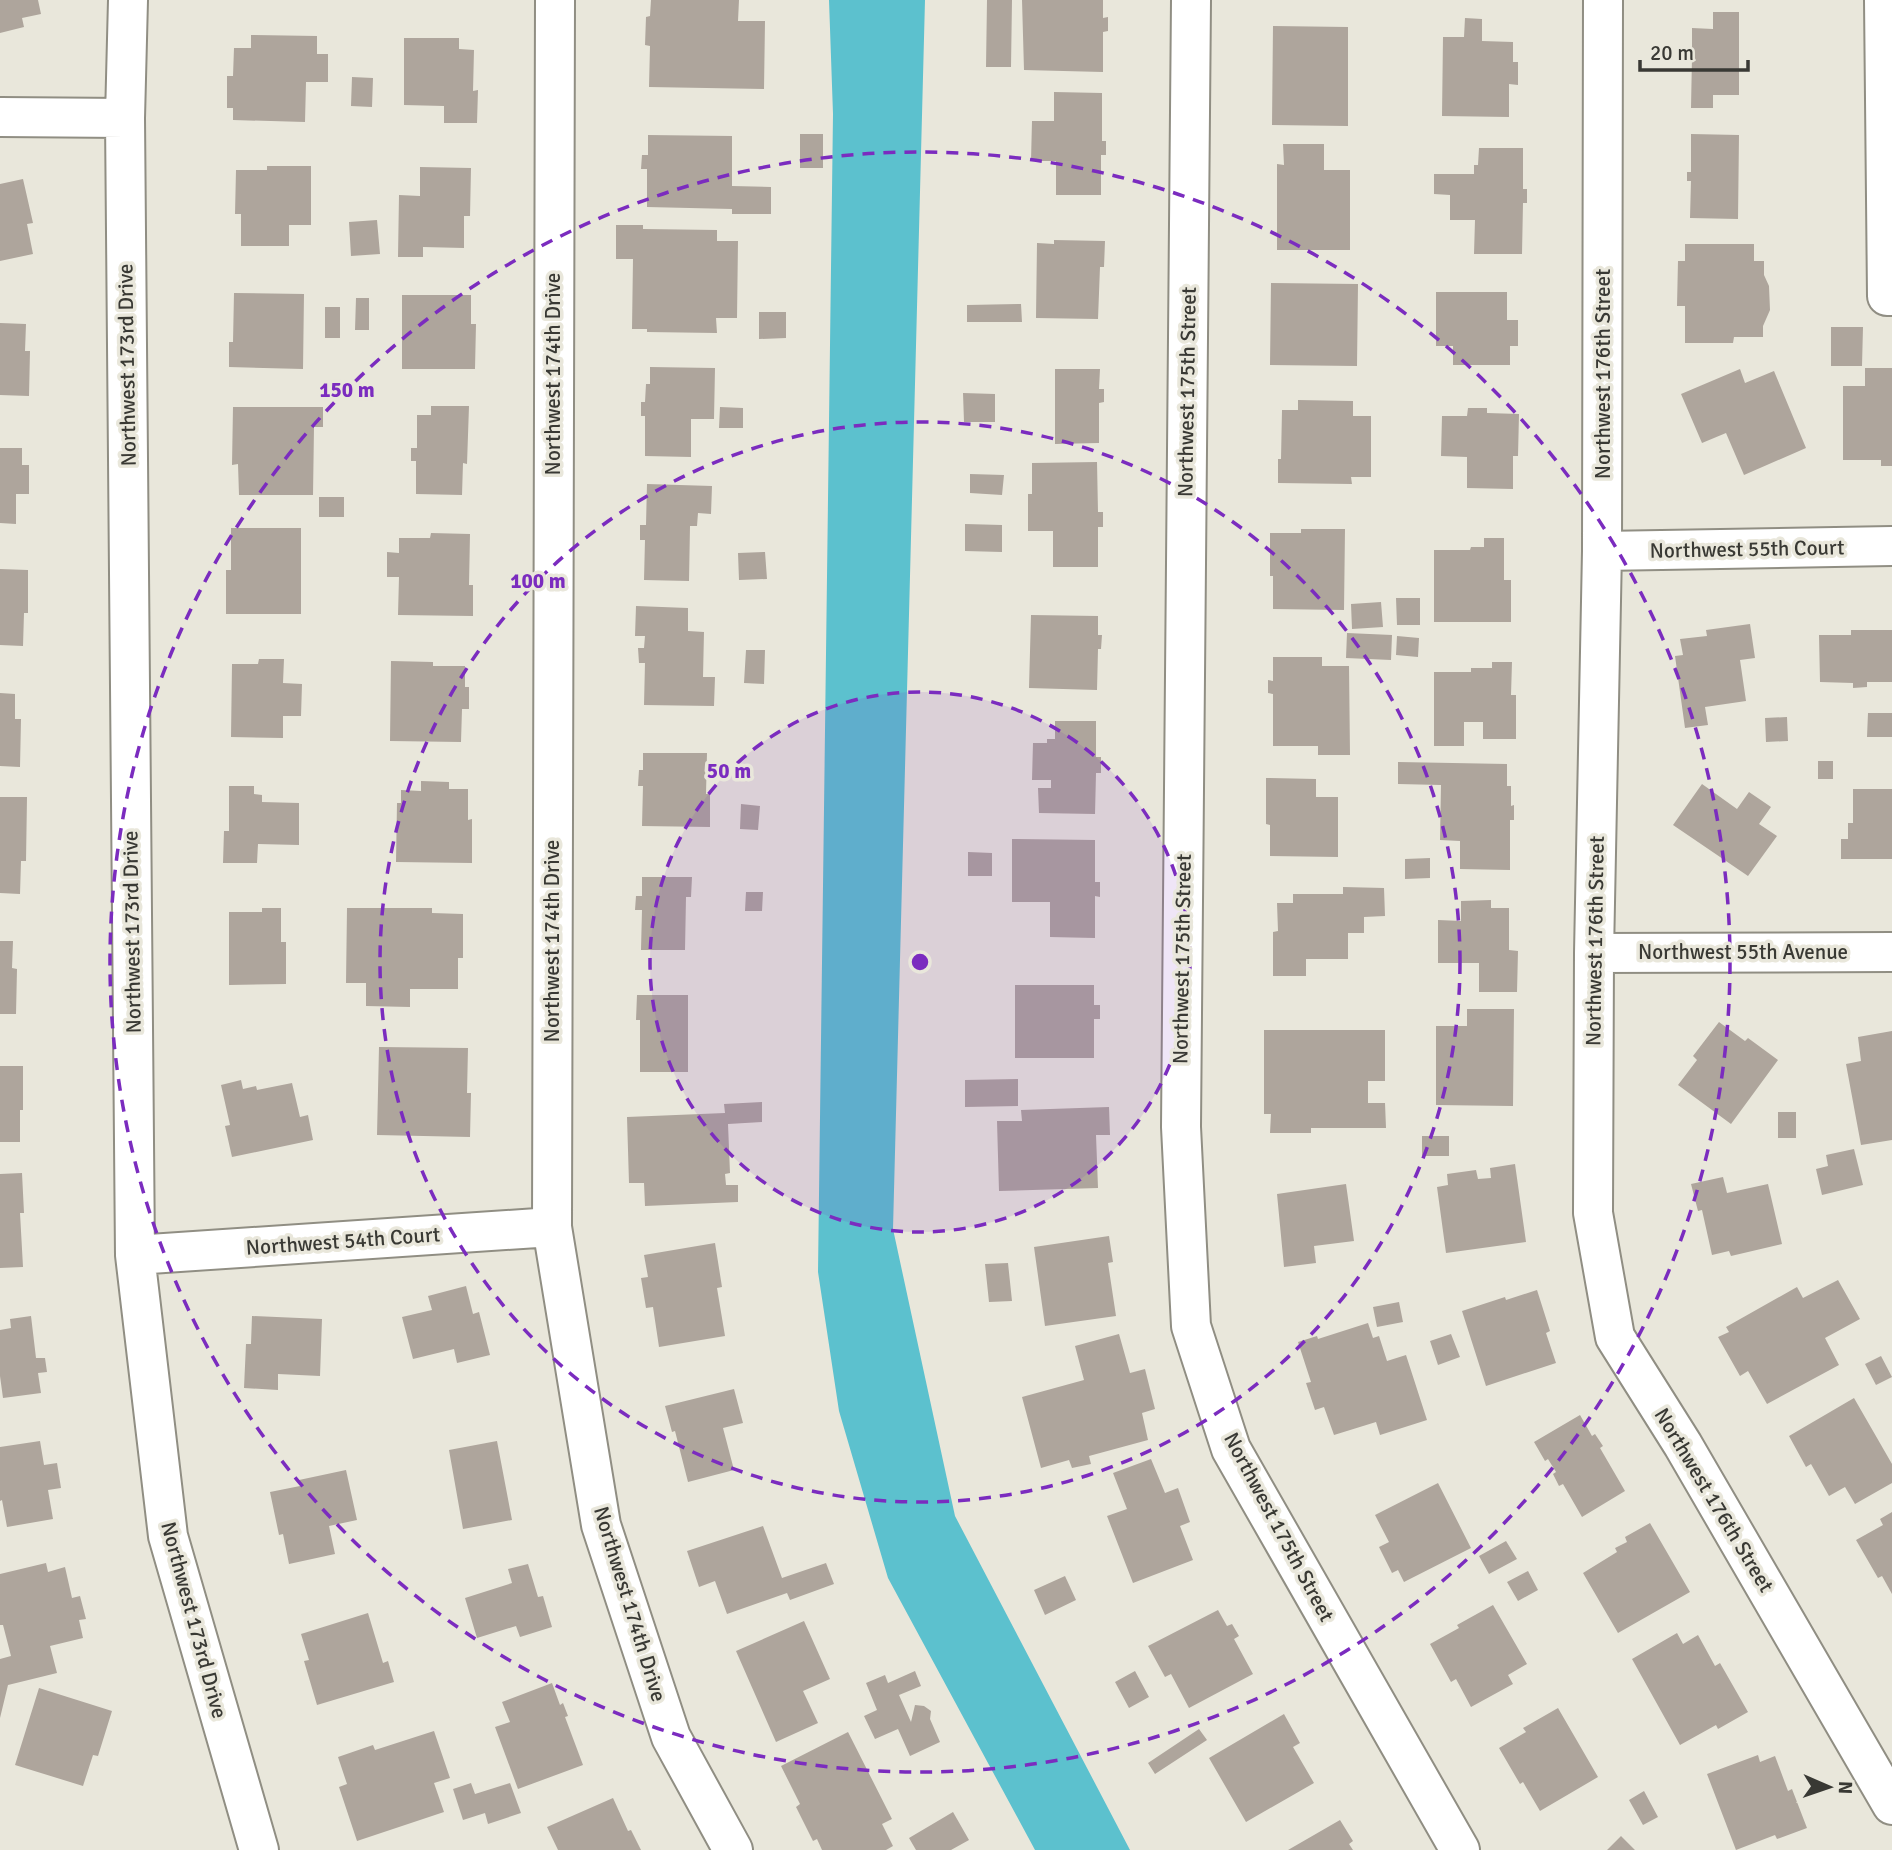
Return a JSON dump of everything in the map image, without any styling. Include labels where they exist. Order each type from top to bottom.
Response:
[{"type":"street","name":"Northwest 173rd Drive","points":[[128,0],[125,118],[135,1255],[168,1536],[259,1850]]},
{"type":"street","name":"Northwest 174th Drive","points":[[555,0],[552,1227],[601,1525],[671,1737],[733,1850]]},
{"type":"street","name":"Northwest 175th Street","points":[[1191,0],[1181,1127],[1191,1326],[1231,1450],[1460,1850]]},
{"type":"street","name":"Northwest 176th Street","points":[[1603,0],[1602,551],[1594,953],[1593,1213],[1615,1337],[1683,1445],[1892,1805]]},
{"type":"street","points":[[1884,0],[1887,296],[1892,296]]},
{"type":"street","points":[[0,117],[125,118]]},
{"type":"street","name":"Northwest 55th Court","points":[[1602,551],[1892,546]]},
{"type":"street","name":"Northwest 55th Avenue","points":[[1594,953],[1892,952]]},
{"type":"street","name":"Northwest 54th Court","points":[[135,1255],[552,1227]]},
{"type":"water","points":[[829,0],[925,0],[893,1229],[955,1516],[1130,1850],[1035,1850],[888,1578],[839,1411],[818,1272],[833,114]]},
{"type":"building","points":[[0,0],[38,0],[41,14],[22,18],[24,27],[0,33]]},
{"type":"building","points":[[651,0],[739,0],[738,21],[765,21],[764,89],[649,87],[650,46],[645,45],[646,17],[650,16]]},
{"type":"building","points":[[987,0],[1012,0],[1011,67],[986,67]]},
{"type":"building","points":[[1022,0],[1103,0],[1103,18],[1108,17],[1108,31],[1103,32],[1103,72],[1024,70]]},
{"type":"building","points":[[1713,12],[1739,12],[1739,95],[1713,95],[1713,108],[1691,108],[1692,57],[1686,57],[1687,48],[1692,48],[1692,28],[1713,29]]},
{"type":"building","points":[[1465,18],[1482,19],[1482,41],[1513,42],[1513,62],[1518,62],[1518,85],[1509,84],[1509,117],[1442,116],[1443,37],[1464,37]]},
{"type":"building","points":[[1273,26],[1348,27],[1348,126],[1272,125]]},
{"type":"building","points":[[251,35],[317,36],[317,54],[328,54],[328,82],[306,82],[305,122],[233,120],[233,108],[227,108],[227,76],[233,76],[234,48],[251,48]]},
{"type":"building","points":[[404,38],[459,38],[459,49],[474,50],[473,91],[478,90],[477,123],[444,123],[444,106],[404,105]]},
{"type":"building","points":[[352,77],[373,78],[372,107],[351,106]]},
{"type":"building","points":[[1054,92],[1102,93],[1102,141],[1106,141],[1106,155],[1101,155],[1101,195],[1056,195],[1056,161],[1031,161],[1032,121],[1054,121]]},
{"type":"building","points":[[800,134],[823,134],[823,168],[800,168]]},
{"type":"building","points":[[1691,134],[1739,135],[1738,219],[1690,218],[1691,181],[1687,181],[1687,172],[1691,172]]},
{"type":"building","points":[[648,135],[732,136],[732,186],[771,187],[771,214],[732,214],[732,209],[647,207],[647,169],[641,169],[642,155],[648,155]]},
{"type":"building","points":[[1283,144],[1324,144],[1324,170],[1350,170],[1350,250],[1277,250],[1277,164],[1284,165]]},
{"type":"building","points":[[1479,148],[1523,148],[1523,189],[1527,189],[1527,203],[1523,203],[1522,254],[1474,254],[1475,220],[1450,220],[1450,195],[1434,194],[1434,174],[1474,174],[1474,165],[1478,165]]},
{"type":"building","points":[[267,166],[311,166],[311,225],[289,225],[289,246],[241,246],[241,214],[235,214],[236,170],[267,170]]},
{"type":"building","points":[[420,167],[471,168],[470,216],[464,216],[464,248],[423,247],[423,257],[398,257],[399,195],[420,196]]},
{"type":"building","points":[[23,179],[33,223],[27,224],[33,254],[0,261],[0,184]]},
{"type":"building","points":[[377,220],[380,254],[351,256],[349,222]]},
{"type":"building","points":[[616,225],[643,225],[643,229],[717,230],[717,241],[738,241],[737,318],[716,318],[717,333],[647,332],[647,329],[632,329],[633,259],[616,259]]},
{"type":"building","points":[[1054,240],[1105,241],[1104,267],[1100,267],[1098,319],[1036,318],[1037,243],[1054,244]]},
{"type":"building","points":[[1685,244],[1754,244],[1754,261],[1764,261],[1764,275],[1769,286],[1770,310],[1763,326],[1763,337],[1734,337],[1733,343],[1685,343],[1685,306],[1677,306],[1678,261],[1685,261]]},
{"type":"building","points":[[1271,283],[1358,284],[1357,366],[1270,365]]},
{"type":"building","points":[[1436,292],[1507,292],[1507,320],[1518,320],[1518,346],[1510,346],[1510,365],[1453,365],[1453,346],[1436,346]]},
{"type":"building","points":[[234,293],[304,294],[303,369],[229,367],[229,342],[233,342]]},
{"type":"building","points":[[402,295],[471,295],[471,324],[476,324],[475,369],[402,369]]},
{"type":"building","points":[[356,298],[369,298],[369,330],[355,330]]},
{"type":"building","points":[[1021,304],[1022,322],[967,322],[967,305]]},
{"type":"building","points":[[325,307],[340,307],[340,338],[325,338]]},
{"type":"building","points":[[759,312],[786,312],[786,338],[759,339]]},
{"type":"building","points":[[0,323],[26,324],[25,351],[30,351],[29,396],[0,395]]},
{"type":"building","points":[[1831,327],[1863,327],[1862,366],[1831,366]]},
{"type":"building","points":[[650,367],[715,368],[714,419],[691,419],[691,457],[645,456],[645,416],[641,416],[641,402],[645,402],[646,384],[650,384]]},
{"type":"building","points":[[1865,368],[1892,368],[1892,466],[1881,466],[1881,460],[1843,460],[1843,386],[1865,386]]},
{"type":"building","points":[[1055,369],[1100,369],[1099,389],[1104,389],[1104,402],[1099,403],[1099,443],[1055,444]]},
{"type":"building","points":[[1740,369],[1745,383],[1774,371],[1806,448],[1744,475],[1726,433],[1702,443],[1681,394]]},
{"type":"building","points":[[963,393],[995,394],[995,422],[964,422]]},
{"type":"building","points":[[1298,400],[1353,401],[1353,416],[1371,416],[1371,477],[1351,477],[1352,484],[1278,483],[1282,410],[1298,410]]},
{"type":"building","points":[[431,406],[469,406],[467,464],[463,463],[462,495],[416,494],[416,461],[411,461],[411,448],[417,448],[417,415],[431,415]]},
{"type":"building","points":[[233,407],[323,407],[323,427],[314,427],[313,495],[239,495],[238,464],[232,465]]},
{"type":"building","points":[[720,407],[743,408],[743,428],[719,428]]},
{"type":"building","points":[[1468,408],[1487,408],[1487,413],[1519,414],[1518,456],[1513,456],[1513,489],[1467,488],[1467,457],[1441,456],[1442,416],[1467,416]]},
{"type":"building","points":[[0,448],[22,448],[22,465],[29,465],[29,494],[16,494],[16,524],[0,523]]},
{"type":"building","points":[[1097,462],[1098,512],[1103,512],[1103,527],[1098,527],[1098,567],[1053,567],[1053,531],[1028,531],[1028,494],[1032,494],[1032,463]]},
{"type":"building","points":[[970,474],[1004,475],[1002,495],[970,493]]},
{"type":"building","points":[[647,484],[712,486],[711,514],[698,513],[697,526],[690,526],[689,581],[644,580],[645,540],[640,540],[640,525],[646,525]]},
{"type":"building","points":[[319,497],[344,497],[344,517],[319,517]]},
{"type":"building","points":[[965,524],[1002,525],[1002,552],[965,551]]},
{"type":"building","points":[[231,528],[301,528],[301,614],[226,614],[226,570],[231,570]]},
{"type":"building","points":[[1301,529],[1345,529],[1344,610],[1273,609],[1270,533],[1301,533]]},
{"type":"building","points":[[431,533],[470,534],[469,585],[473,585],[473,616],[398,615],[399,577],[387,577],[387,552],[399,553],[399,538],[430,538]]},
{"type":"building","points":[[1484,538],[1504,538],[1504,580],[1511,580],[1511,622],[1434,622],[1434,550],[1470,550],[1471,547],[1484,547]]},
{"type":"building","points":[[765,552],[767,579],[739,580],[738,553]]},
{"type":"building","points":[[0,569],[28,570],[28,613],[24,613],[23,646],[0,645]]},
{"type":"building","points":[[1396,598],[1420,598],[1420,625],[1397,625]]},
{"type":"building","points":[[1381,602],[1383,627],[1352,629],[1351,604]]},
{"type":"building","points":[[636,606],[688,608],[688,631],[704,632],[703,677],[715,677],[714,706],[644,705],[645,663],[639,663],[638,648],[644,648],[645,636],[635,636]]},
{"type":"building","points":[[1031,615],[1098,616],[1098,635],[1102,635],[1101,649],[1098,649],[1097,690],[1029,688]]},
{"type":"building","points":[[1750,624],[1755,658],[1740,660],[1746,701],[1705,707],[1708,725],[1685,728],[1675,656],[1683,655],[1680,639],[1707,636],[1706,630]]},
{"type":"building","points":[[1851,630],[1892,630],[1892,682],[1867,682],[1867,687],[1853,688],[1853,683],[1820,682],[1819,635],[1851,635]]},
{"type":"building","points":[[1347,633],[1392,635],[1391,660],[1346,658]]},
{"type":"building","points":[[1397,636],[1419,638],[1418,657],[1396,655]]},
{"type":"building","points":[[746,650],[765,650],[764,684],[744,683]]},
{"type":"building","points":[[1273,657],[1322,657],[1322,666],[1349,666],[1350,755],[1318,755],[1318,746],[1273,746],[1273,694],[1268,693],[1268,680],[1273,681]]},
{"type":"building","points":[[259,659],[284,659],[283,683],[302,684],[301,716],[283,716],[283,738],[231,737],[232,664],[258,664]]},
{"type":"building","points":[[391,661],[433,662],[433,666],[465,666],[469,709],[462,709],[461,742],[390,741]]},
{"type":"building","points":[[1492,662],[1512,662],[1511,695],[1516,695],[1516,739],[1483,739],[1483,722],[1464,722],[1464,746],[1434,746],[1434,672],[1471,672],[1471,668],[1492,668]]},
{"type":"building","points":[[0,693],[15,694],[15,719],[21,719],[20,767],[0,766]]},
{"type":"building","points":[[1868,713],[1892,713],[1892,737],[1867,737]]},
{"type":"building","points":[[1787,717],[1788,741],[1766,742],[1765,718]]},
{"type":"building","points":[[1055,721],[1096,721],[1096,757],[1101,757],[1101,773],[1096,773],[1095,814],[1039,813],[1038,788],[1051,788],[1051,780],[1032,780],[1033,743],[1047,743],[1047,739],[1055,739]]},
{"type":"building","points":[[643,753],[707,753],[706,794],[710,794],[710,827],[642,826],[643,786],[638,786],[639,770],[643,770]]},
{"type":"building","points":[[1818,761],[1833,761],[1833,779],[1818,779]]},
{"type":"building","points":[[1398,762],[1507,764],[1507,786],[1511,786],[1511,806],[1514,805],[1514,820],[1510,820],[1510,870],[1460,869],[1460,841],[1440,840],[1441,785],[1398,784]]},
{"type":"building","points":[[1266,778],[1316,779],[1316,797],[1338,797],[1338,857],[1270,856],[1270,825],[1266,824]]},
{"type":"building","points":[[421,781],[449,782],[449,789],[468,789],[468,820],[472,819],[472,863],[396,862],[397,803],[401,803],[401,790],[421,791]]},
{"type":"building","points":[[1702,784],[1737,809],[1749,792],[1771,807],[1759,824],[1777,836],[1748,876],[1673,825]]},
{"type":"building","points":[[229,786],[254,786],[254,794],[262,795],[262,802],[299,803],[299,845],[258,844],[257,863],[223,863],[224,831],[229,831]]},
{"type":"building","points":[[1853,789],[1892,789],[1892,859],[1841,859],[1841,839],[1848,839],[1848,823],[1853,823]]},
{"type":"building","points":[[0,797],[27,797],[26,861],[21,861],[20,894],[0,893]]},
{"type":"building","points":[[741,804],[760,806],[758,830],[740,829]]},
{"type":"building","points":[[1012,839],[1095,840],[1095,882],[1100,882],[1100,897],[1095,896],[1095,938],[1050,937],[1050,902],[1012,902]]},
{"type":"building","points":[[968,852],[992,853],[992,876],[968,876]]},
{"type":"building","points":[[1430,858],[1430,878],[1405,879],[1405,859]]},
{"type":"building","points":[[642,877],[692,877],[691,897],[686,897],[685,950],[641,950],[642,910],[635,910],[636,896],[642,896]]},
{"type":"building","points":[[1343,887],[1384,888],[1385,916],[1364,917],[1364,933],[1348,933],[1348,959],[1306,959],[1306,976],[1273,976],[1273,932],[1278,931],[1277,903],[1293,903],[1293,894],[1343,894]]},
{"type":"building","points":[[746,892],[763,892],[762,911],[745,911]]},
{"type":"building","points":[[1491,900],[1491,908],[1509,908],[1509,950],[1518,951],[1517,992],[1479,992],[1479,963],[1438,963],[1438,920],[1461,921],[1461,901]]},
{"type":"building","points":[[262,908],[281,908],[281,942],[286,942],[286,984],[229,985],[229,912],[262,912]]},
{"type":"building","points":[[347,908],[432,908],[432,913],[463,914],[463,958],[458,958],[458,989],[410,989],[410,1007],[366,1006],[366,983],[346,983]]},
{"type":"building","points":[[0,941],[13,941],[12,968],[17,969],[16,1014],[0,1014]]},
{"type":"building","points":[[1015,985],[1094,985],[1094,1005],[1100,1005],[1100,1019],[1094,1019],[1094,1058],[1015,1058]]},
{"type":"building","points":[[637,995],[688,995],[688,1072],[640,1072]]},
{"type":"building","points":[[1467,1009],[1514,1009],[1513,1106],[1436,1105],[1436,1026],[1467,1026]]},
{"type":"building","points":[[1719,1022],[1745,1041],[1748,1038],[1778,1060],[1731,1124],[1678,1085],[1697,1060],[1693,1056]]},
{"type":"building","points":[[1264,1030],[1385,1030],[1385,1081],[1368,1081],[1368,1103],[1385,1103],[1386,1128],[1311,1128],[1311,1133],[1270,1133],[1271,1114],[1264,1114]]},
{"type":"building","points":[[1892,1031],[1892,1140],[1861,1145],[1846,1064],[1861,1061],[1858,1037]]},
{"type":"building","points":[[379,1047],[468,1048],[470,1137],[377,1135]]},
{"type":"building","points":[[0,1066],[23,1066],[20,1142],[0,1142]]},
{"type":"building","points":[[1018,1079],[1018,1106],[965,1107],[965,1080]]},
{"type":"building","points":[[241,1080],[243,1089],[256,1086],[257,1090],[292,1083],[300,1117],[308,1115],[313,1140],[232,1157],[225,1126],[230,1125],[221,1085]]},
{"type":"building","points":[[762,1102],[762,1122],[728,1124],[730,1173],[725,1174],[726,1185],[738,1185],[738,1202],[645,1206],[644,1183],[629,1183],[627,1117],[725,1113],[724,1104]]},
{"type":"building","points":[[1109,1107],[1110,1135],[1096,1135],[1098,1188],[999,1191],[997,1121],[1022,1121],[1021,1110]]},
{"type":"building","points":[[1778,1112],[1796,1112],[1796,1138],[1778,1138]]},
{"type":"building","points":[[1422,1136],[1449,1136],[1449,1156],[1422,1156]]},
{"type":"building","points":[[1854,1149],[1863,1185],[1822,1195],[1816,1169],[1828,1166],[1826,1155]]},
{"type":"building","points":[[1515,1164],[1526,1242],[1446,1253],[1437,1187],[1448,1185],[1447,1174],[1476,1170],[1478,1179],[1491,1178],[1490,1168]]},
{"type":"building","points":[[22,1173],[24,1213],[20,1213],[23,1267],[0,1268],[0,1174]]},
{"type":"building","points":[[1723,1177],[1727,1193],[1768,1184],[1782,1244],[1731,1256],[1729,1251],[1712,1255],[1702,1210],[1698,1211],[1691,1184]]},
{"type":"building","points":[[1346,1184],[1354,1241],[1314,1246],[1316,1263],[1284,1267],[1277,1194]]},
{"type":"building","points":[[1109,1236],[1113,1262],[1108,1263],[1116,1316],[1045,1326],[1034,1247]]},
{"type":"building","points":[[715,1243],[722,1287],[717,1288],[725,1336],[659,1347],[653,1307],[646,1308],[641,1278],[648,1277],[644,1255]]},
{"type":"building","points":[[1008,1263],[1012,1301],[989,1302],[985,1264]]},
{"type":"building","points":[[1838,1280],[1860,1319],[1825,1338],[1839,1365],[1767,1404],[1748,1371],[1740,1376],[1718,1337],[1729,1332],[1726,1327],[1797,1287],[1803,1298]]},
{"type":"building","points":[[466,1286],[473,1314],[479,1312],[490,1355],[457,1363],[454,1349],[413,1359],[402,1317],[432,1310],[428,1296]]},
{"type":"building","points":[[1537,1290],[1550,1331],[1546,1333],[1556,1363],[1486,1386],[1462,1311]]},
{"type":"building","points":[[1399,1302],[1403,1322],[1377,1327],[1373,1307]]},
{"type":"building","points":[[31,1316],[36,1358],[45,1358],[47,1372],[38,1373],[41,1393],[3,1398],[0,1330],[11,1328],[10,1319]]},
{"type":"building","points":[[252,1316],[322,1319],[320,1376],[278,1374],[278,1390],[244,1388],[246,1344],[251,1344]]},
{"type":"building","points":[[1368,1323],[1373,1338],[1379,1336],[1387,1361],[1406,1355],[1427,1420],[1380,1435],[1376,1422],[1334,1435],[1324,1407],[1315,1410],[1306,1383],[1311,1382],[1298,1342],[1317,1336],[1318,1339]]},
{"type":"building","points":[[1119,1334],[1130,1373],[1145,1369],[1155,1409],[1142,1413],[1148,1440],[1089,1456],[1091,1464],[1072,1468],[1069,1460],[1041,1468],[1022,1397],[1084,1380],[1075,1346]]},
{"type":"building","points":[[1451,1334],[1460,1357],[1438,1365],[1430,1341]]},
{"type":"building","points":[[1881,1356],[1892,1377],[1876,1385],[1865,1364]]},
{"type":"building","points":[[734,1389],[743,1423],[723,1428],[734,1470],[688,1482],[675,1431],[672,1432],[665,1406]]},
{"type":"building","points":[[1854,1398],[1892,1464],[1892,1483],[1855,1504],[1845,1487],[1829,1496],[1811,1464],[1806,1467],[1789,1436]]},
{"type":"building","points":[[1580,1415],[1592,1436],[1595,1434],[1603,1446],[1600,1448],[1625,1491],[1582,1517],[1563,1484],[1559,1486],[1553,1474],[1556,1472],[1548,1459],[1545,1461],[1534,1442]]},
{"type":"building","points":[[40,1441],[44,1465],[57,1463],[61,1488],[48,1490],[53,1519],[7,1527],[2,1500],[0,1501],[0,1447]]},
{"type":"building","points":[[497,1441],[512,1520],[463,1529],[449,1450]]},
{"type":"building","points":[[1151,1459],[1165,1493],[1178,1488],[1190,1522],[1180,1526],[1193,1560],[1133,1583],[1107,1516],[1127,1509],[1113,1473]]},
{"type":"building","points":[[346,1470],[357,1520],[329,1526],[335,1554],[289,1564],[283,1534],[279,1535],[270,1492],[300,1486],[299,1480]]},
{"type":"building","points":[[1438,1483],[1471,1548],[1404,1582],[1398,1570],[1392,1573],[1379,1547],[1389,1542],[1375,1515]]},
{"type":"building","points":[[1892,1512],[1892,1594],[1882,1576],[1878,1578],[1856,1540],[1883,1525],[1880,1519]]},
{"type":"building","points":[[1650,1523],[1690,1592],[1618,1633],[1583,1573],[1617,1552],[1615,1548],[1627,1542],[1625,1537]]},
{"type":"building","points":[[763,1526],[782,1578],[826,1563],[834,1584],[790,1600],[787,1593],[727,1614],[715,1581],[699,1587],[687,1551]]},
{"type":"building","points":[[1506,1541],[1517,1559],[1489,1574],[1479,1556]]},
{"type":"building","points":[[46,1563],[48,1572],[65,1567],[72,1598],[80,1596],[86,1619],[79,1620],[83,1638],[50,1646],[57,1673],[8,1685],[0,1718],[0,1659],[11,1656],[3,1625],[0,1625],[0,1574]]},
{"type":"building","points":[[528,1564],[538,1597],[543,1596],[552,1627],[520,1637],[516,1626],[477,1638],[465,1598],[512,1583],[508,1569]]},
{"type":"building","points":[[1528,1571],[1538,1590],[1518,1601],[1507,1582]]},
{"type":"building","points":[[1065,1576],[1076,1600],[1045,1615],[1034,1590]]},
{"type":"building","points":[[1493,1605],[1527,1664],[1508,1675],[1513,1684],[1471,1707],[1456,1679],[1451,1682],[1430,1644]]},
{"type":"building","points":[[1218,1610],[1227,1626],[1232,1624],[1239,1636],[1234,1639],[1253,1674],[1189,1708],[1171,1674],[1165,1677],[1148,1646]]},
{"type":"building","points":[[368,1613],[383,1663],[388,1661],[394,1682],[317,1705],[304,1661],[309,1660],[301,1634]]},
{"type":"building","points":[[804,1621],[830,1679],[803,1691],[818,1723],[776,1742],[736,1651]]},
{"type":"building","points":[[1677,1633],[1683,1644],[1698,1635],[1715,1666],[1720,1663],[1748,1712],[1718,1729],[1716,1725],[1680,1745],[1632,1659]]},
{"type":"building","points":[[915,1671],[921,1686],[899,1695],[911,1722],[915,1705],[924,1706],[931,1711],[930,1719],[940,1742],[910,1756],[898,1729],[875,1739],[864,1716],[877,1710],[866,1683],[885,1675],[888,1683]]},
{"type":"building","points":[[1135,1671],[1149,1697],[1129,1708],[1115,1682]]},
{"type":"building","points":[[552,1683],[560,1705],[563,1703],[568,1716],[565,1717],[583,1765],[518,1789],[495,1727],[510,1722],[502,1702]]},
{"type":"building","points":[[39,1688],[112,1711],[98,1756],[93,1755],[83,1786],[15,1765]]},
{"type":"building","points":[[1558,1708],[1598,1777],[1540,1811],[1499,1748],[1526,1732],[1523,1728]]},
{"type":"building","points":[[1284,1714],[1300,1743],[1293,1747],[1314,1783],[1246,1822],[1209,1758]]},
{"type":"building","points":[[1199,1729],[1207,1740],[1155,1774],[1148,1763]]},
{"type":"building","points":[[434,1731],[450,1778],[434,1783],[444,1812],[357,1841],[339,1787],[347,1784],[338,1757],[373,1745],[375,1750]]},
{"type":"building","points":[[848,1732],[892,1819],[882,1824],[893,1846],[886,1850],[822,1850],[817,1839],[813,1841],[796,1807],[800,1804],[781,1766]]},
{"type":"building","points":[[1758,1755],[1760,1762],[1775,1756],[1788,1791],[1792,1789],[1807,1828],[1777,1839],[1775,1835],[1736,1850],[1707,1774]]},
{"type":"building","points":[[471,1783],[475,1794],[510,1783],[521,1813],[488,1824],[485,1813],[463,1820],[453,1789]]},
{"type":"building","points":[[1644,1791],[1658,1817],[1643,1825],[1629,1800]]},
{"type":"building","points":[[613,1798],[628,1831],[631,1830],[641,1850],[558,1850],[547,1827]]},
{"type":"building","points":[[953,1812],[969,1840],[951,1850],[916,1850],[909,1838]]},
{"type":"building","points":[[1340,1820],[1353,1841],[1349,1844],[1353,1850],[1288,1850]]},
{"type":"building","points":[[1621,1836],[1635,1850],[1607,1850]]}]
